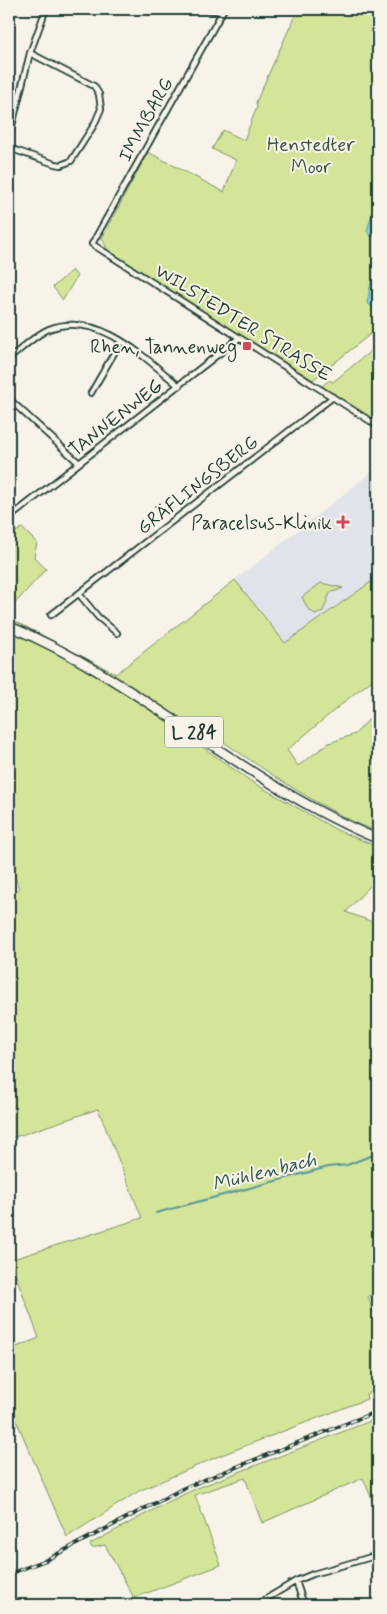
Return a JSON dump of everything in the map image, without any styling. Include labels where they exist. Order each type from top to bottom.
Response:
[{"type":"main road","name":"L 284","points":[[9,626],[103,673],[312,808],[352,829],[378,839]]},
{"type":"street","points":[[9,138],[30,53],[46,9]]},
{"type":"street","points":[[204,9],[223,10]]},
{"type":"street","name":"IMMBARG","points":[[92,244],[223,10]]},
{"type":"street","points":[[9,148],[55,164],[66,163],[74,157],[94,125],[101,109],[100,94],[94,86],[30,53]]},
{"type":"street","points":[[9,109],[16,111]]},
{"type":"street","name":"WILSTEDTER STRASSE","points":[[92,244],[378,426]]},
{"type":"street","points":[[9,359],[47,330],[68,324],[79,324],[99,328],[121,341],[150,361],[179,386]]},
{"type":"street","name":"TANNENWEG","points":[[9,518],[239,338]]},
{"type":"street","points":[[91,392],[121,341]]},
{"type":"street","name":"GRÄFLINGSBERG","points":[[51,615],[333,397]]},
{"type":"street","points":[[9,399],[79,463]]},
{"type":"street","points":[[79,594],[98,617],[117,633]]},
{"type":"street","points":[[256,1605],[296,1581],[378,1555]]},
{"type":"street","points":[[296,1581],[304,1605]]},
{"type":"shaded area","name":"Paracelsus-Klinik","points":[[378,467],[378,577],[285,644],[235,580]]},
{"type":"green space","name":"Henstedter Moor","points":[[298,9],[378,9],[378,328],[313,380],[109,253],[102,238],[148,152],[224,192],[236,160],[212,149],[223,130],[244,140],[257,107],[256,102]]},
{"type":"green space","points":[[72,270],[77,276],[63,300],[53,287]]},
{"type":"green space","points":[[378,345],[378,423],[352,408],[322,386],[329,380],[333,382]]},
{"type":"green space","points":[[22,528],[37,543],[34,557],[46,569],[9,610],[9,536]]},
{"type":"green space","points":[[378,577],[378,676],[287,750],[298,766],[329,743],[355,734],[371,717],[378,725],[378,832],[330,810],[260,767],[194,722],[181,732],[252,782],[337,830],[378,847],[378,879],[346,912],[378,924],[378,1317],[370,1295],[368,1296],[378,1329],[378,1389],[366,1394],[367,1399],[219,1456],[139,1491],[67,1537],[9,1404],[9,1350],[39,1338],[10,1260],[142,1218],[98,1109],[9,1139],[9,899],[19,889],[9,858],[9,766],[13,751],[9,746],[9,618],[116,674],[235,580],[285,643]]},
{"type":"green space","points":[[321,583],[343,588],[330,593],[323,611],[315,614],[308,609],[302,597]]},
{"type":"green space","points":[[378,1418],[378,1503],[374,1504],[363,1478],[262,1523],[245,1478],[195,1495],[221,1565],[134,1598],[105,1545],[92,1548],[90,1544],[195,1489]]},
{"type":"water","points":[[378,212],[378,235],[371,237],[367,231],[372,214]]},
{"type":"water","points":[[373,280],[378,281],[377,310],[367,303]]},
{"type":"waterway","name":"Mühlenbach","points":[[156,1213],[328,1167],[347,1165],[378,1153]]},
{"type":"railway","points":[[9,1574],[46,1560],[186,1487],[378,1411]]},
{"type":"place","name":"Rhen, Tannenweg","points":[[247,346]]},
{"type":"place","name":"Paracelsus-Klinik","points":[[343,522]]}]
